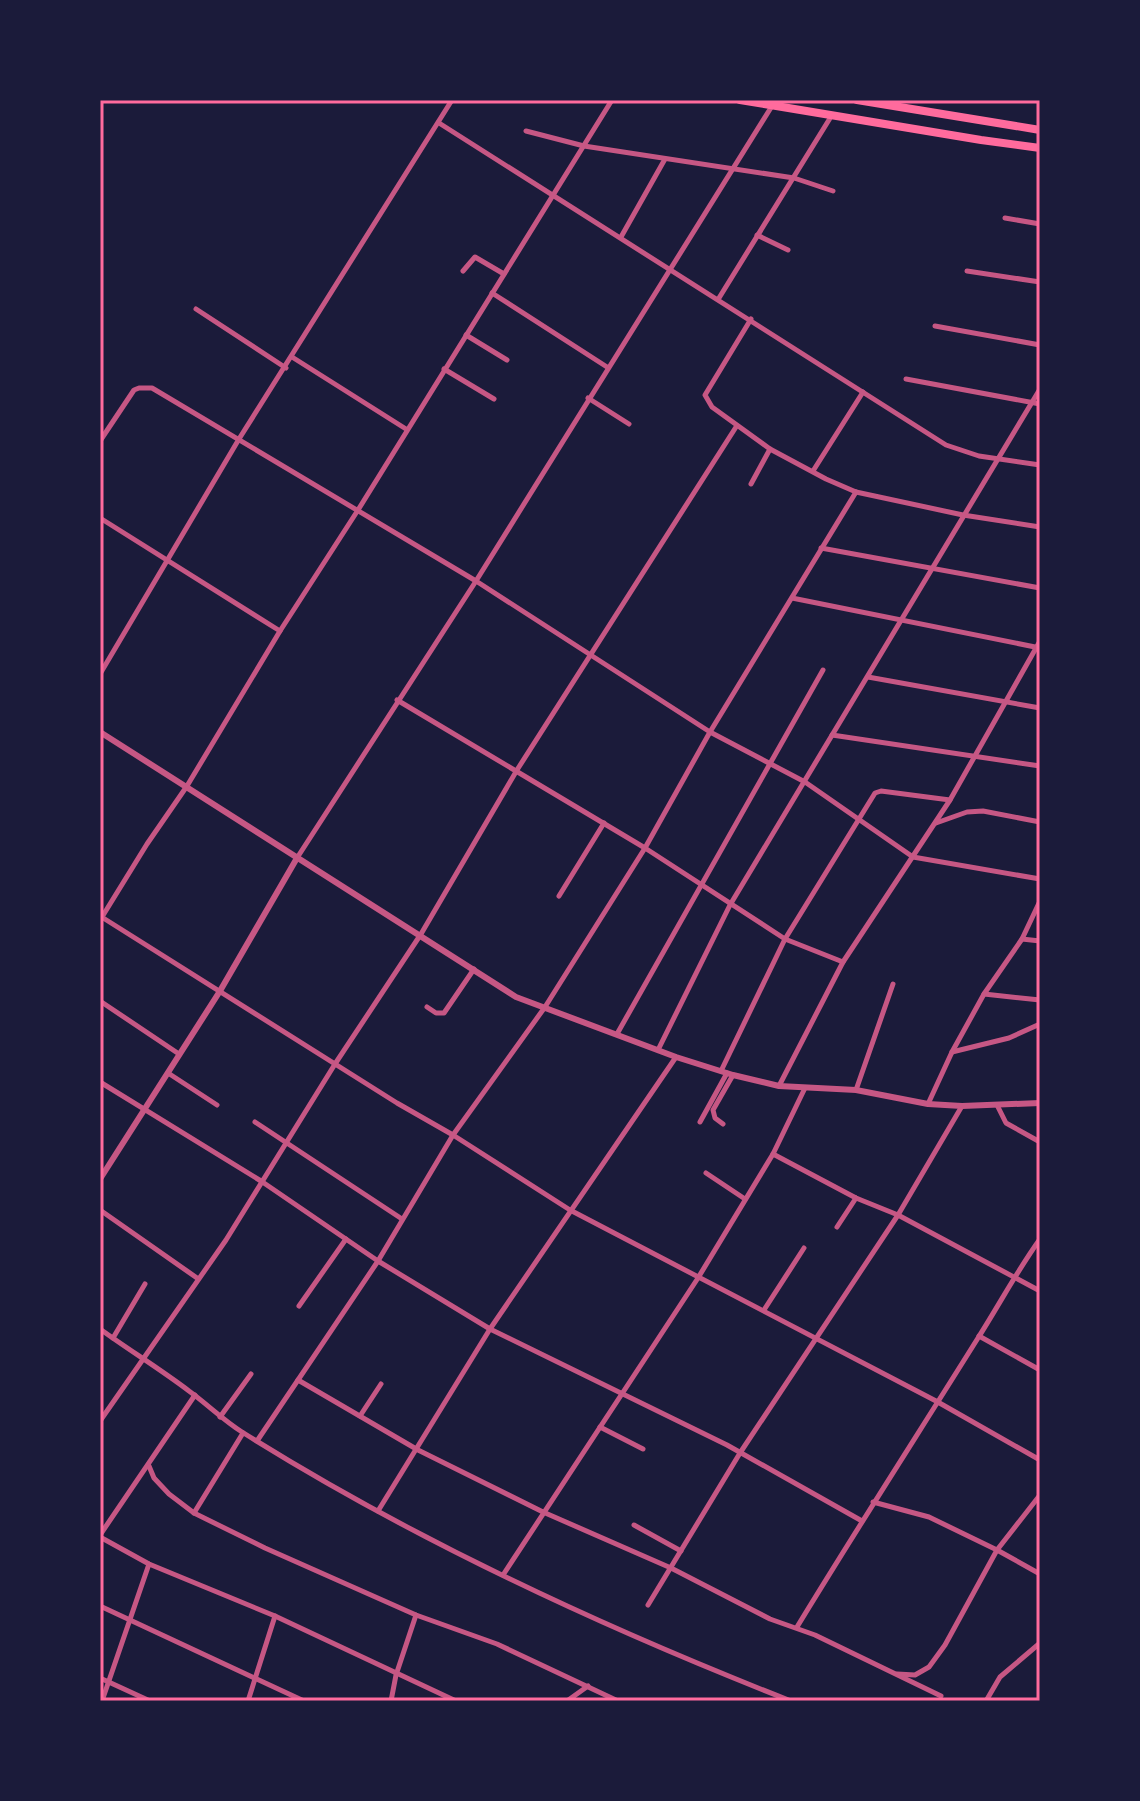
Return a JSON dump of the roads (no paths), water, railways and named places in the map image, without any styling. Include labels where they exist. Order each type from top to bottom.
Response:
[{"type":"main road","points":[[740,100],[1040,148]]},
{"type":"main road","points":[[857,100],[1040,130]]},
{"type":"street","points":[[101,671],[239,439],[452,100]]},
{"type":"street","points":[[612,100],[280,631],[187,786],[101,918],[570,1210],[936,1401],[1040,1460]]},
{"type":"street","points":[[100,1179],[220,991],[297,858],[476,581],[772,105]]},
{"type":"street","points":[[719,298],[832,115]]},
{"type":"street","points":[[439,123],[946,445],[996,459],[1040,465]]},
{"type":"street","points":[[526,131],[584,146],[794,178],[833,191]]},
{"type":"street","points":[[621,237],[665,159]]},
{"type":"street","points":[[1005,218],[1040,224]]},
{"type":"street","points":[[757,235],[788,250]]},
{"type":"street","points":[[463,271],[475,257],[504,274]]},
{"type":"street","points":[[967,271],[1040,282]]},
{"type":"street","points":[[492,293],[607,367]]},
{"type":"street","points":[[196,309],[286,368]]},
{"type":"street","points":[[751,319],[705,395],[706,400],[736,427],[770,449],[856,492],[963,515],[1040,527]]},
{"type":"street","points":[[935,326],[1040,345]]},
{"type":"street","points":[[466,335],[507,360]]},
{"type":"street","points":[[292,357],[406,430]]},
{"type":"street","points":[[444,369],[494,399]]},
{"type":"street","points":[[906,379],[1040,404]]},
{"type":"street","points":[[100,441],[130,394],[139,388],[152,388],[476,581],[710,732],[805,782],[913,857],[1040,879]]},
{"type":"street","points":[[658,1050],[730,905],[1040,389]]},
{"type":"street","points":[[813,471],[863,392]]},
{"type":"street","points":[[588,398],[629,424]]},
{"type":"street","points":[[100,1421],[226,1240],[335,1064],[421,934],[517,770],[736,427]]},
{"type":"street","points":[[751,484],[770,449]]},
{"type":"street","points":[[257,1441],[378,1261],[453,1135],[545,1007],[645,848],[710,732],[856,492]]},
{"type":"street","points":[[100,518],[280,631]]},
{"type":"street","points":[[820,548],[1040,588]]},
{"type":"street","points":[[779,1086],[843,962],[950,800],[1039,646],[792,598]]},
{"type":"street","points":[[617,1034],[823,670]]},
{"type":"street","points":[[868,677],[1040,708]]},
{"type":"street","points":[[397,700],[645,848],[785,939],[843,962]]},
{"type":"street","points":[[100,732],[516,997],[676,1057],[779,1086],[856,1090],[928,1104],[1040,1103]]},
{"type":"street","points":[[832,735],[1040,766]]},
{"type":"street","points":[[723,1124],[715,1118],[713,1110],[785,939],[858,819],[878,791],[950,800]]},
{"type":"street","points":[[935,823],[967,812],[983,811],[1040,822]]},
{"type":"street","points":[[559,896],[604,823]]},
{"type":"street","points":[[928,1104],[984,994],[1022,939],[1040,901]]},
{"type":"street","points":[[1022,939],[1040,941]]},
{"type":"street","points":[[427,1007],[436,1013],[444,1013],[474,969]]},
{"type":"street","points":[[856,1090],[893,984]]},
{"type":"street","points":[[984,994],[1040,1000]]},
{"type":"street","points":[[100,1001],[179,1054]]},
{"type":"street","points":[[952,1052],[1009,1038],[1040,1024]]},
{"type":"street","points":[[378,1511],[490,1329],[676,1057]]},
{"type":"street","points":[[168,1073],[217,1105]]},
{"type":"street","points":[[700,1122],[727,1073]]},
{"type":"street","points":[[100,1082],[261,1181],[378,1261],[490,1329],[740,1453],[862,1521]]},
{"type":"street","points":[[503,1575],[698,1278],[773,1154],[805,1088]]},
{"type":"street","points":[[997,1105],[1006,1123],[1040,1142]]},
{"type":"street","points":[[648,1605],[740,1453],[898,1215],[962,1106]]},
{"type":"street","points":[[255,1122],[402,1219]]},
{"type":"street","points":[[773,1154],[856,1198],[898,1215],[1040,1291]]},
{"type":"street","points":[[706,1173],[745,1199]]},
{"type":"street","points":[[837,1227],[856,1198]]},
{"type":"street","points":[[100,1210],[197,1278]]},
{"type":"street","points":[[299,1306],[346,1239]]},
{"type":"street","points":[[797,1627],[1040,1239]]},
{"type":"street","points":[[764,1310],[804,1248]]},
{"type":"street","points":[[113,1338],[145,1284]]},
{"type":"street","points":[[100,1329],[195,1395],[243,1433],[378,1511],[503,1575],[701,1666],[791,1701]]},
{"type":"street","points":[[979,1336],[1040,1370]]},
{"type":"street","points":[[220,1417],[251,1374]]},
{"type":"street","points":[[298,1380],[418,1450],[543,1512],[671,1568],[770,1619],[797,1627],[941,1696]]},
{"type":"street","points":[[360,1416],[381,1384]]},
{"type":"street","points":[[195,1395],[100,1536],[149,1564],[275,1616],[456,1701]]},
{"type":"street","points":[[600,1427],[643,1449]]},
{"type":"street","points":[[194,1513],[243,1433]]},
{"type":"street","points":[[149,1466],[154,1478],[169,1494],[194,1513],[416,1615],[497,1644],[618,1701]]},
{"type":"street","points":[[894,1674],[915,1675],[929,1667],[945,1645],[997,1550],[1040,1495]]},
{"type":"street","points":[[873,1502],[929,1517],[1040,1574]]},
{"type":"street","points":[[634,1525],[681,1551]]},
{"type":"street","points":[[102,1701],[149,1564]]},
{"type":"street","points":[[100,1606],[304,1701]]},
{"type":"street","points":[[391,1701],[396,1675],[416,1615]]},
{"type":"street","points":[[248,1701],[275,1616]]},
{"type":"street","points":[[986,1701],[1000,1677],[1040,1643]]},
{"type":"street","points":[[100,1678],[150,1701]]},
{"type":"street","points":[[567,1701],[589,1686]]}]
